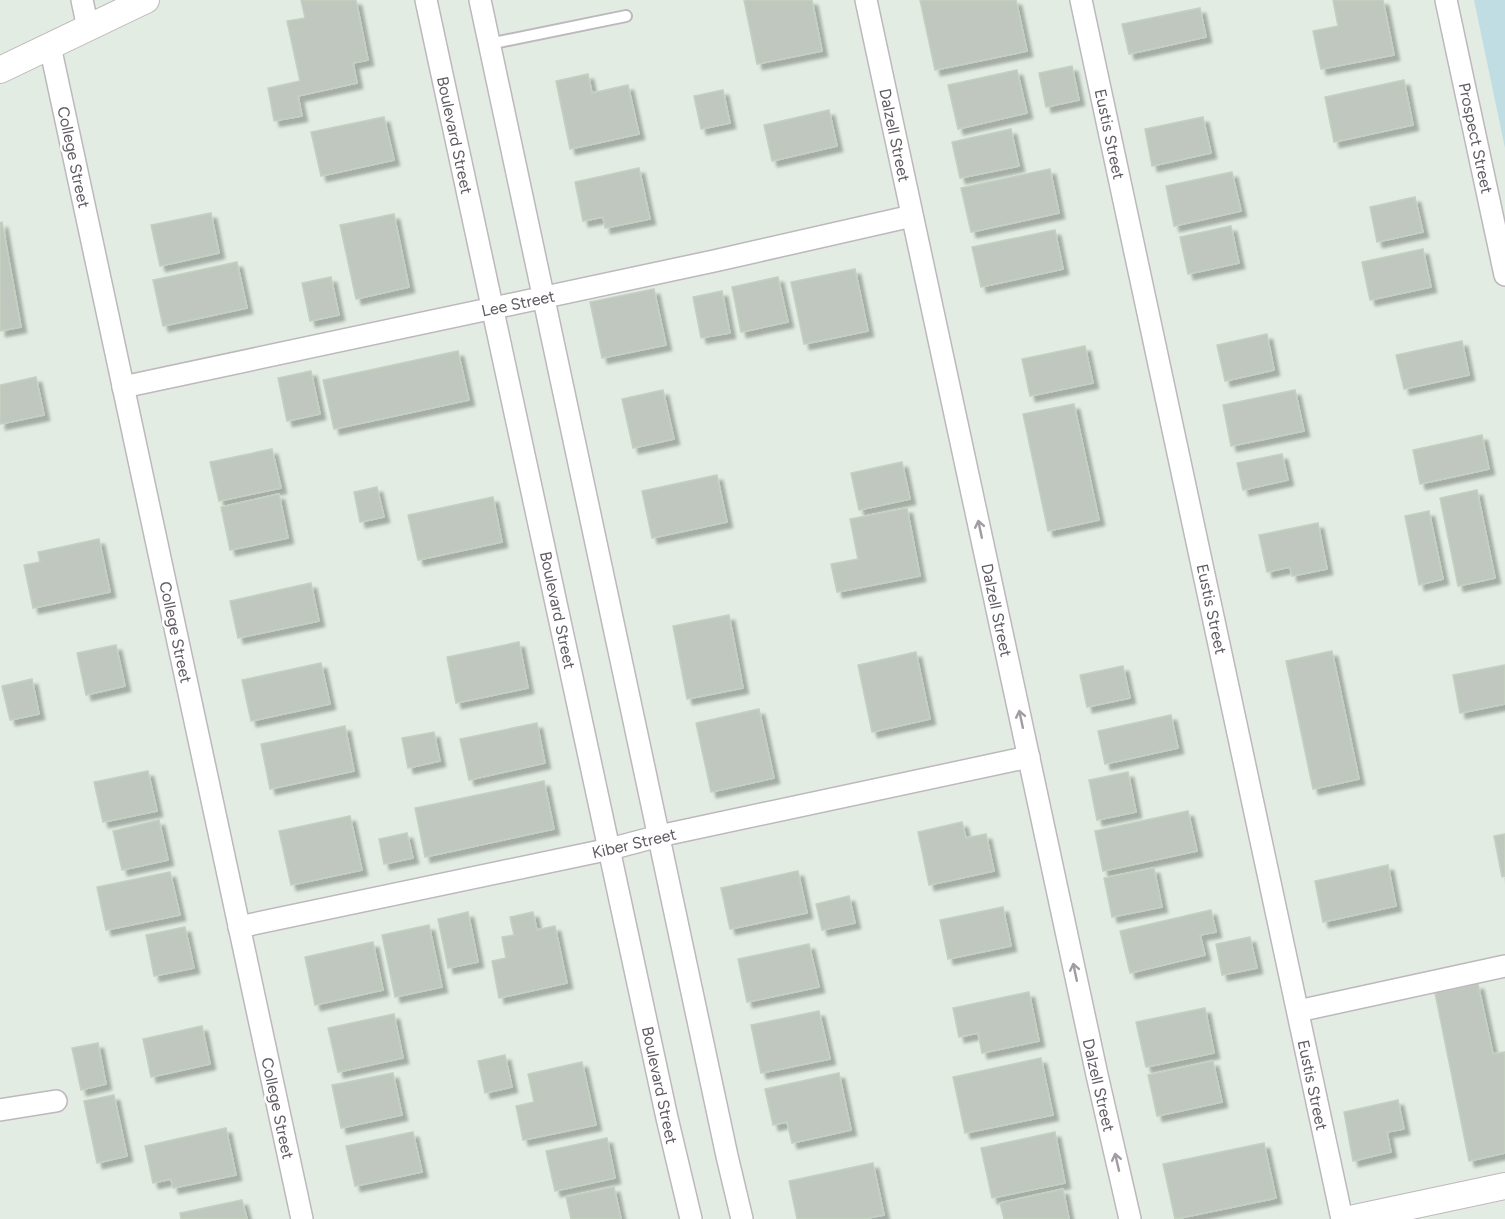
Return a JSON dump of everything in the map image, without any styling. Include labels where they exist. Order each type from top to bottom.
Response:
[{"type":"street","points":[[82,0],[88,28]]},
{"type":"street","points":[[0,70],[146,0]]},
{"type":"street","name":"Boulevard Street","points":[[426,0],[667,1118],[691,1219]]},
{"type":"street","points":[[480,0],[742,1219]]},
{"type":"street","name":"Dalzell Street","points":[[866,0],[1130,1219]]},
{"type":"street","name":"Eustis Street","points":[[1081,0],[1342,1219]]},
{"type":"street","name":"Prospect Street","points":[[1446,0],[1505,275]]},
{"type":"street","name":"College Street","points":[[50,46],[302,1219]]},
{"type":"street","name":"Lee Street","points":[[123,387],[544,298],[912,216]]},
{"type":"street","name":"Kiber Street","points":[[239,927],[1029,757]]},
{"type":"street","points":[[1298,1011],[1505,966]]},
{"type":"street","points":[[0,1110],[56,1101]]},
{"type":"street","points":[[1350,1219],[1505,1186]]},
{"type":"lane","points":[[489,44],[626,16]]},
{"type":"shaded area","points":[[1474,0],[1505,0],[1505,148]]},
{"type":"building","points":[[301,0],[356,0],[368,60],[353,63],[357,83],[298,96],[302,116],[274,121],[268,88],[300,81],[287,21],[305,18]]},
{"type":"building","points":[[744,0],[812,0],[822,51],[757,64]]},
{"type":"building","points":[[920,0],[1016,0],[1027,51],[935,70]]},
{"type":"building","points":[[1333,0],[1383,0],[1394,55],[1321,69],[1313,31],[1338,26]]},
{"type":"building","points":[[1200,8],[1206,37],[1129,54],[1122,24]]},
{"type":"building","points":[[1072,66],[1079,100],[1046,107],[1039,73]]},
{"type":"building","points":[[1017,70],[1027,113],[958,129],[948,85]]},
{"type":"building","points":[[588,74],[592,93],[628,85],[639,134],[570,149],[556,81]]},
{"type":"building","points":[[1404,80],[1413,125],[1334,142],[1325,97]]},
{"type":"building","points":[[723,90],[730,123],[701,129],[694,96]]},
{"type":"building","points":[[829,110],[837,146],[772,161],[764,125]]},
{"type":"building","points":[[384,117],[394,160],[321,176],[311,132]]},
{"type":"building","points":[[1203,117],[1211,153],[1152,166],[1145,129]]},
{"type":"building","points":[[1011,129],[1019,166],[960,178],[952,142]]},
{"type":"building","points":[[639,168],[650,219],[605,228],[603,217],[583,221],[575,182]]},
{"type":"building","points":[[1050,169],[1059,213],[971,232],[961,188]]},
{"type":"building","points":[[1232,172],[1241,211],[1174,226],[1166,186]]},
{"type":"building","points":[[1415,197],[1423,232],[1377,242],[1370,207]]},
{"type":"building","points":[[211,213],[219,253],[160,266],[151,225]]},
{"type":"building","points":[[394,214],[409,287],[356,299],[340,225]]},
{"type":"building","points":[[2,222],[21,327],[0,331],[0,223]]},
{"type":"building","points":[[1231,226],[1239,263],[1188,274],[1180,237]]},
{"type":"building","points":[[1055,230],[1063,269],[981,287],[972,247]]},
{"type":"building","points":[[1423,249],[1431,287],[1370,300],[1362,262]]},
{"type":"building","points":[[237,262],[247,308],[163,326],[153,280]]},
{"type":"building","points":[[855,269],[868,331],[804,344],[791,282]]},
{"type":"building","points":[[331,277],[339,315],[310,321],[302,283]]},
{"type":"building","points":[[778,277],[788,322],[741,332],[732,287]]},
{"type":"building","points":[[654,289],[666,345],[602,358],[590,302]]},
{"type":"building","points":[[722,291],[730,333],[701,338],[693,297]]},
{"type":"building","points":[[1267,334],[1274,370],[1225,381],[1217,345]]},
{"type":"building","points":[[1462,341],[1469,375],[1404,389],[1396,355]]},
{"type":"building","points":[[1085,346],[1093,383],[1030,396],[1022,359]]},
{"type":"building","points":[[458,351],[469,400],[334,429],[323,380]]},
{"type":"building","points":[[311,371],[320,414],[287,421],[278,378]]},
{"type":"building","points":[[36,377],[44,415],[0,424],[0,385]]},
{"type":"building","points":[[663,390],[674,439],[633,448],[622,399]]},
{"type":"building","points":[[1295,390],[1304,431],[1231,446],[1223,405]]},
{"type":"building","points":[[1074,404],[1099,520],[1048,531],[1023,414]]},
{"type":"building","points":[[1482,435],[1489,469],[1420,484],[1413,450]]},
{"type":"building","points":[[272,449],[281,488],[219,501],[210,462]]},
{"type":"building","points":[[1282,454],[1288,480],[1243,490],[1237,463]]},
{"type":"building","points":[[902,462],[910,499],[859,510],[851,473]]},
{"type":"building","points":[[717,475],[727,522],[652,538],[642,491]]},
{"type":"building","points":[[377,487],[384,517],[360,522],[354,492]]},
{"type":"building","points":[[1477,490],[1495,578],[1458,586],[1440,498]]},
{"type":"building","points":[[279,494],[288,538],[230,550],[221,507]]},
{"type":"building","points":[[493,497],[502,542],[418,560],[408,515]]},
{"type":"building","points":[[907,508],[920,576],[837,592],[831,564],[858,559],[850,519]]},
{"type":"building","points":[[1429,511],[1443,579],[1419,585],[1405,516]]},
{"type":"building","points":[[1318,523],[1327,569],[1292,576],[1290,567],[1267,572],[1259,535]]},
{"type":"building","points":[[99,539],[110,592],[33,608],[24,565],[40,562],[38,552]]},
{"type":"building","points":[[311,583],[319,621],[238,638],[230,601]]},
{"type":"building","points":[[729,615],[743,688],[687,699],[673,626]]},
{"type":"building","points":[[519,642],[528,688],[456,703],[447,657]]},
{"type":"building","points":[[116,645],[125,686],[86,695],[77,653]]},
{"type":"building","points":[[1332,651],[1359,779],[1313,789],[1286,661]]},
{"type":"building","points":[[916,652],[930,719],[872,732],[858,665]]},
{"type":"building","points":[[321,663],[330,704],[251,721],[242,680]]},
{"type":"building","points":[[1505,665],[1505,704],[1460,713],[1453,675]]},
{"type":"building","points":[[1123,666],[1130,698],[1087,707],[1080,675]]},
{"type":"building","points":[[32,679],[39,714],[10,720],[2,686]]},
{"type":"building","points":[[759,709],[774,778],[711,792],[696,723]]},
{"type":"building","points":[[1171,715],[1178,748],[1105,764],[1098,731]]},
{"type":"building","points":[[537,723],[545,763],[469,780],[460,739]]},
{"type":"building","points":[[345,726],[354,771],[270,789],[261,744]]},
{"type":"building","points":[[434,732],[440,761],[408,768],[402,738]]},
{"type":"building","points":[[148,771],[157,811],[103,822],[94,782]]},
{"type":"building","points":[[1128,772],[1136,812],[1097,820],[1089,780]]},
{"type":"building","points":[[544,781],[554,829],[425,857],[415,808]]},
{"type":"building","points":[[1188,811],[1197,851],[1103,871],[1095,831]]},
{"type":"building","points":[[350,816],[362,870],[291,885],[279,831]]},
{"type":"building","points":[[159,820],[168,860],[122,870],[113,831]]},
{"type":"building","points":[[962,822],[966,838],[986,834],[994,871],[929,885],[918,832]]},
{"type":"building","points":[[407,833],[413,858],[384,864],[379,839]]},
{"type":"building","points":[[1505,834],[1505,876],[1502,877],[1494,836]]},
{"type":"building","points":[[1388,865],[1396,906],[1323,922],[1315,881]]},
{"type":"building","points":[[1154,868],[1162,907],[1112,917],[1104,878]]},
{"type":"building","points":[[798,871],[807,913],[730,929],[721,888]]},
{"type":"building","points":[[170,872],[180,915],[106,930],[97,887]]},
{"type":"building","points":[[849,896],[855,923],[822,930],[816,904]]},
{"type":"building","points":[[1003,907],[1011,946],[948,959],[940,920]]},
{"type":"building","points":[[1211,910],[1216,932],[1200,935],[1205,955],[1130,973],[1120,931]]},
{"type":"building","points":[[468,912],[478,962],[448,968],[438,919]]},
{"type":"building","points":[[533,912],[537,930],[555,926],[567,983],[499,998],[492,961],[506,958],[502,937],[514,935],[510,917]]},
{"type":"building","points":[[429,925],[442,987],[395,997],[382,935]]},
{"type":"building","points":[[185,927],[194,968],[154,976],[146,935]]},
{"type":"building","points":[[1250,937],[1257,968],[1222,975],[1216,944]]},
{"type":"building","points":[[373,942],[383,990],[315,1005],[305,957]]},
{"type":"building","points":[[809,944],[819,987],[747,1002],[738,959]]},
{"type":"building","points":[[1478,984],[1493,1054],[1505,1052],[1505,1153],[1469,1161],[1435,993]]},
{"type":"building","points":[[1029,992],[1039,1041],[982,1053],[978,1033],[959,1037],[953,1008]]},
{"type":"building","points":[[1205,1008],[1214,1053],[1146,1067],[1136,1022]]},
{"type":"building","points":[[819,1011],[830,1059],[761,1073],[751,1025]]},
{"type":"building","points":[[394,1014],[403,1058],[338,1072],[328,1028]]},
{"type":"building","points":[[202,1026],[210,1064],[151,1077],[143,1039]]},
{"type":"building","points":[[98,1043],[106,1084],[81,1090],[72,1048]]},
{"type":"building","points":[[505,1055],[512,1087],[485,1093],[478,1061]]},
{"type":"building","points":[[1041,1058],[1053,1115],[965,1133],[953,1077]]},
{"type":"building","points":[[1213,1061],[1222,1102],[1157,1116],[1148,1075]]},
{"type":"building","points":[[582,1062],[596,1125],[523,1140],[516,1106],[534,1102],[528,1074]]},
{"type":"building","points":[[393,1073],[402,1115],[341,1128],[332,1085]]},
{"type":"building","points":[[839,1073],[851,1130],[792,1143],[787,1122],[773,1125],[765,1089]]},
{"type":"building","points":[[114,1095],[127,1156],[97,1163],[84,1101]]},
{"type":"building","points":[[1398,1100],[1404,1129],[1387,1132],[1391,1152],[1353,1161],[1344,1112]]},
{"type":"building","points":[[226,1128],[236,1175],[173,1188],[171,1179],[153,1183],[145,1146]]},
{"type":"building","points":[[413,1132],[422,1172],[355,1186],[346,1146]]},
{"type":"building","points":[[1055,1132],[1065,1183],[992,1198],[981,1148]]},
{"type":"building","points":[[607,1138],[615,1178],[555,1191],[546,1151]]},
{"type":"building","points":[[1264,1143],[1276,1198],[1175,1219],[1163,1164]]},
{"type":"building","points":[[873,1163],[884,1215],[863,1219],[797,1219],[789,1181]]},
{"type":"building","points":[[614,1187],[621,1219],[571,1219],[566,1197]]},
{"type":"building","points":[[1063,1189],[1069,1219],[1004,1219],[1000,1203]]},
{"type":"building","points":[[242,1200],[247,1219],[181,1219],[180,1213]]}]
